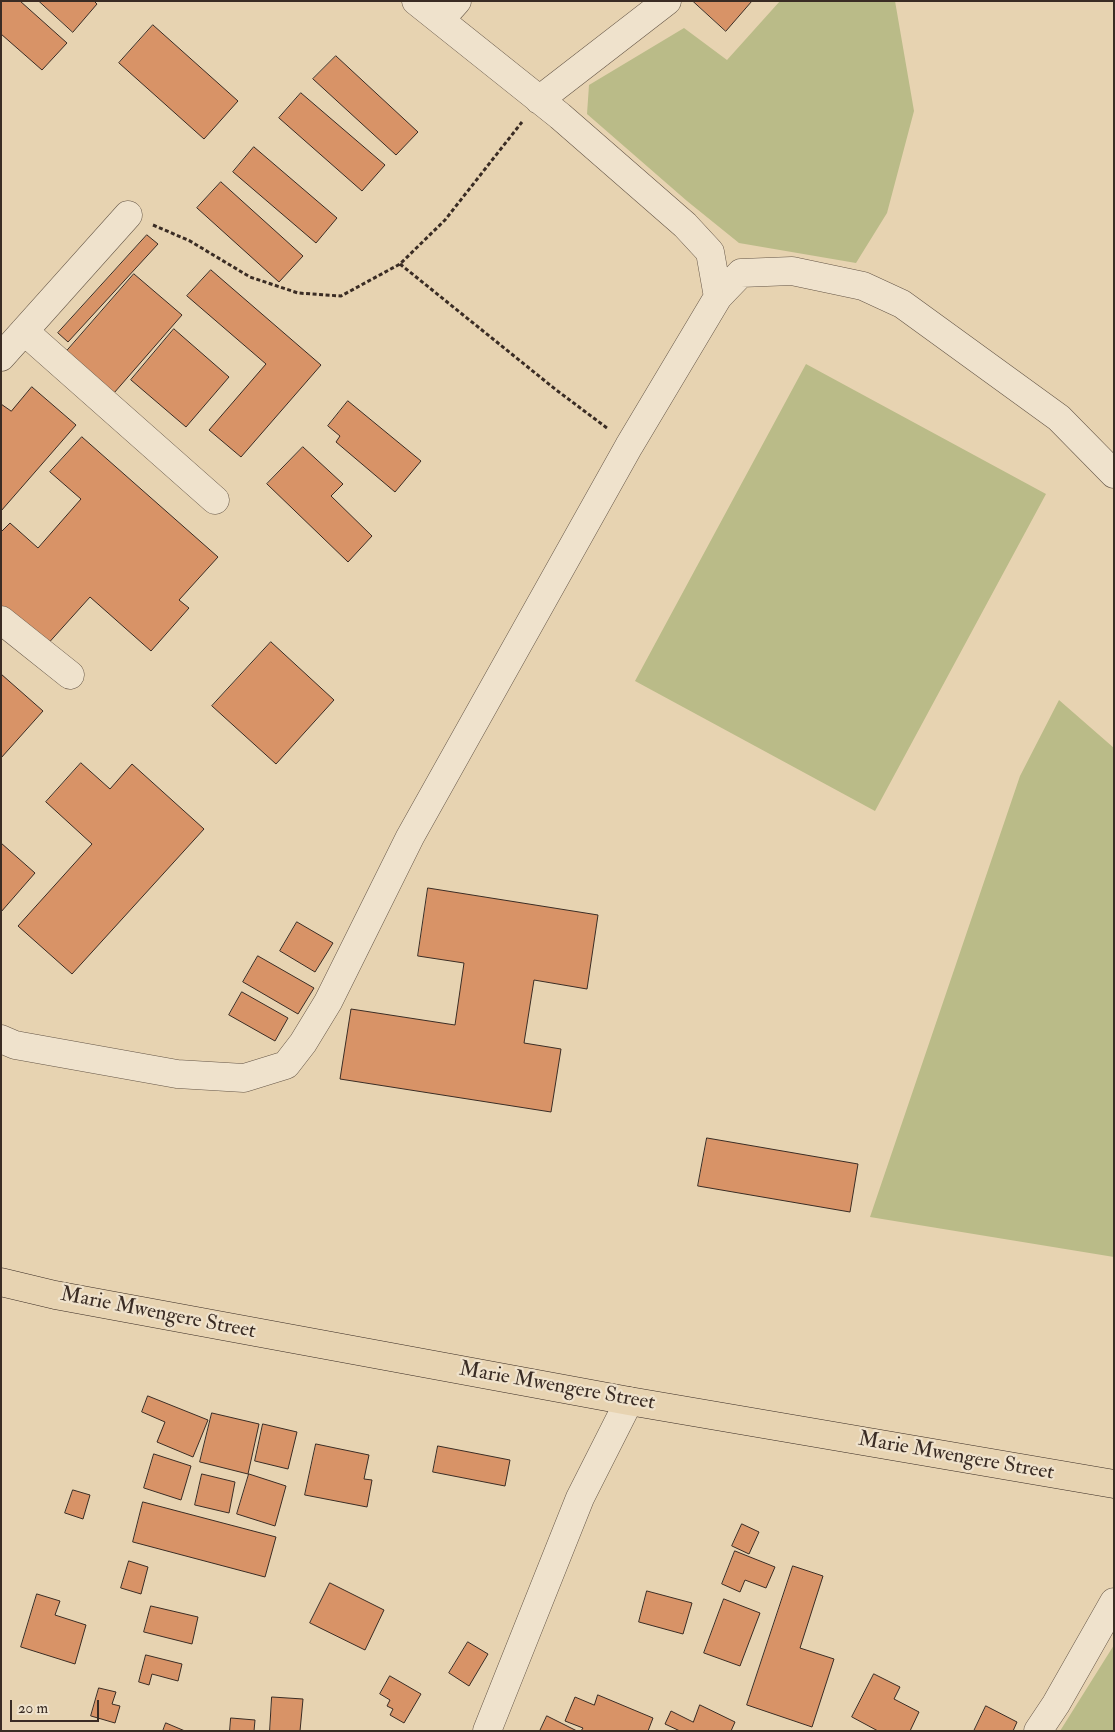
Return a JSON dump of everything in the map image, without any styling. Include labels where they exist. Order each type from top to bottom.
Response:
[{"type":"main road","name":"Marie Mwengere Street","points":[[1,1282],[65,1296],[629,1401],[1114,1484]]},
{"type":"street","points":[[416,1],[449,11],[539,100],[685,225],[710,252],[718,297]]},
{"type":"street","points":[[539,100],[667,1]]},
{"type":"street","points":[[1,356],[128,215]]},
{"type":"street","points":[[1,1039],[15,1045],[177,1074],[244,1078],[286,1065],[303,1043],[328,1002],[410,837],[629,446],[718,297],[741,273],[792,271],[863,286],[902,304],[1059,418],[1114,474]]},
{"type":"street","points":[[24,331],[215,500]]},
{"type":"street","points":[[1,620],[70,675]]},
{"type":"street","points":[[487,1731],[580,1498],[629,1401]]},
{"type":"street","points":[[1038,1731],[1056,1704],[1114,1602]]},
{"type":"path","points":[[128,215],[190,241],[250,277],[298,293],[341,296],[400,264],[445,220],[539,100]]},
{"type":"path","points":[[400,264],[547,383],[629,446]]},
{"type":"green space","points":[[780,1],[895,1],[914,111],[887,213],[856,263],[739,243],[687,201],[587,114],[589,85],[684,28],[727,60]]},
{"type":"green space","points":[[806,364],[1046,494],[875,811],[635,681]]},
{"type":"green space","points":[[1059,700],[1114,748],[1114,1257],[870,1217],[1020,776]]},
{"type":"green space","points":[[1114,1645],[1114,1731],[1060,1731]]},
{"type":"building","points":[[1,1],[20,1],[67,43],[42,70],[1,34]]},
{"type":"building","points":[[39,1],[94,1],[97,4],[73,32]]},
{"type":"building","points":[[693,1],[752,1],[726,31]]},
{"type":"building","points":[[153,25],[238,101],[204,139],[119,63]]},
{"type":"building","points":[[336,56],[418,132],[396,155],[313,79]]},
{"type":"building","points":[[301,93],[385,165],[362,191],[279,118]]},
{"type":"building","points":[[254,147],[337,218],[316,243],[233,172]]},
{"type":"building","points":[[221,182],[303,256],[279,282],[197,208]]},
{"type":"building","points":[[147,235],[158,244],[68,342],[58,333]]},
{"type":"building","points":[[211,270],[321,365],[241,457],[209,430],[266,364],[187,296]]},
{"type":"building","points":[[134,274],[182,315],[114,393],[66,352]]},
{"type":"building","points":[[174,329],[229,377],[186,427],[131,380]]},
{"type":"building","points":[[32,387],[76,425],[1,511],[1,404],[11,411]]},
{"type":"building","points":[[348,401],[421,461],[395,492],[336,442],[340,436],[328,426]]},
{"type":"building","points":[[82,437],[218,557],[179,600],[189,608],[151,651],[90,597],[45,647],[1,609],[1,532],[10,523],[38,548],[81,499],[50,472]]},
{"type":"building","points":[[303,447],[343,484],[331,496],[372,536],[348,562],[267,484]]},
{"type":"building","points":[[271,642],[334,700],[276,764],[212,706]]},
{"type":"building","points":[[1,674],[43,711],[1,758]]},
{"type":"building","points":[[81,763],[110,789],[132,764],[204,829],[72,974],[18,926],[92,844],[46,802]]},
{"type":"building","points":[[1,843],[35,873],[1,912]]},
{"type":"building","points":[[428,888],[598,915],[587,989],[534,980],[524,1043],[561,1049],[551,1112],[340,1079],[351,1009],[455,1025],[464,963],[418,956]]},
{"type":"building","points":[[297,922],[333,943],[315,972],[280,951]]},
{"type":"building","points":[[258,956],[314,988],[298,1014],[243,982]]},
{"type":"building","points":[[242,992],[288,1018],[275,1041],[229,1015]]},
{"type":"building","points":[[707,1138],[858,1164],[850,1212],[698,1186]]},
{"type":"building","points":[[148,1396],[208,1420],[193,1457],[157,1442],[165,1422],[142,1412]]},
{"type":"building","points":[[212,1413],[259,1424],[248,1474],[200,1462]]},
{"type":"building","points":[[263,1424],[297,1432],[288,1469],[255,1461]]},
{"type":"building","points":[[316,1444],[369,1455],[364,1479],[372,1480],[367,1507],[305,1495]]},
{"type":"building","points":[[438,1446],[510,1460],[505,1486],[433,1472]]},
{"type":"building","points":[[154,1454],[191,1466],[181,1500],[144,1488]]},
{"type":"building","points":[[202,1474],[235,1482],[229,1513],[195,1505]]},
{"type":"building","points":[[249,1474],[286,1486],[275,1526],[237,1514]]},
{"type":"building","points":[[73,1490],[90,1495],[83,1519],[65,1513]]},
{"type":"building","points":[[143,1502],[276,1537],[265,1577],[133,1542]]},
{"type":"building","points":[[742,1524],[759,1532],[749,1554],[732,1546]]},
{"type":"building","points":[[735,1551],[775,1567],[766,1588],[745,1580],[740,1592],[722,1584]]},
{"type":"building","points":[[129,1561],[148,1567],[141,1594],[121,1588]]},
{"type":"building","points":[[793,1566],[823,1576],[800,1648],[834,1659],[812,1727],[747,1705]]},
{"type":"building","points":[[330,1583],[384,1610],[365,1650],[310,1623]]},
{"type":"building","points":[[647,1591],[692,1603],[683,1634],[639,1622]]},
{"type":"building","points":[[37,1594],[60,1601],[55,1615],[86,1625],[75,1664],[21,1647]]},
{"type":"building","points":[[724,1599],[760,1613],[740,1666],[704,1653]]},
{"type":"building","points":[[151,1606],[198,1617],[192,1644],[144,1632]]},
{"type":"building","points":[[468,1642],[488,1654],[469,1686],[449,1673]]},
{"type":"building","points":[[146,1655],[182,1664],[178,1681],[152,1674],[149,1685],[139,1682]]},
{"type":"building","points":[[874,1674],[900,1687],[894,1699],[919,1712],[910,1731],[878,1731],[852,1717]]},
{"type":"building","points":[[390,1676],[421,1694],[404,1723],[390,1715],[393,1709],[387,1706],[390,1700],[380,1694]]},
{"type":"building","points":[[99,1688],[116,1692],[112,1704],[120,1706],[115,1723],[91,1716]]},
{"type":"building","points":[[598,1695],[653,1718],[648,1731],[581,1731],[583,1728],[565,1721],[575,1697],[594,1705]]},
{"type":"building","points":[[272,1697],[303,1699],[300,1731],[270,1731]]},
{"type":"building","points":[[700,1705],[735,1722],[731,1731],[680,1731],[665,1724],[671,1711],[693,1722]]},
{"type":"building","points":[[986,1706],[1017,1722],[1013,1731],[974,1731]]},
{"type":"building","points":[[547,1716],[577,1731],[540,1731]]},
{"type":"building","points":[[231,1718],[255,1720],[254,1731],[230,1731]]},
{"type":"building","points":[[166,1723],[185,1731],[163,1731]]}]
